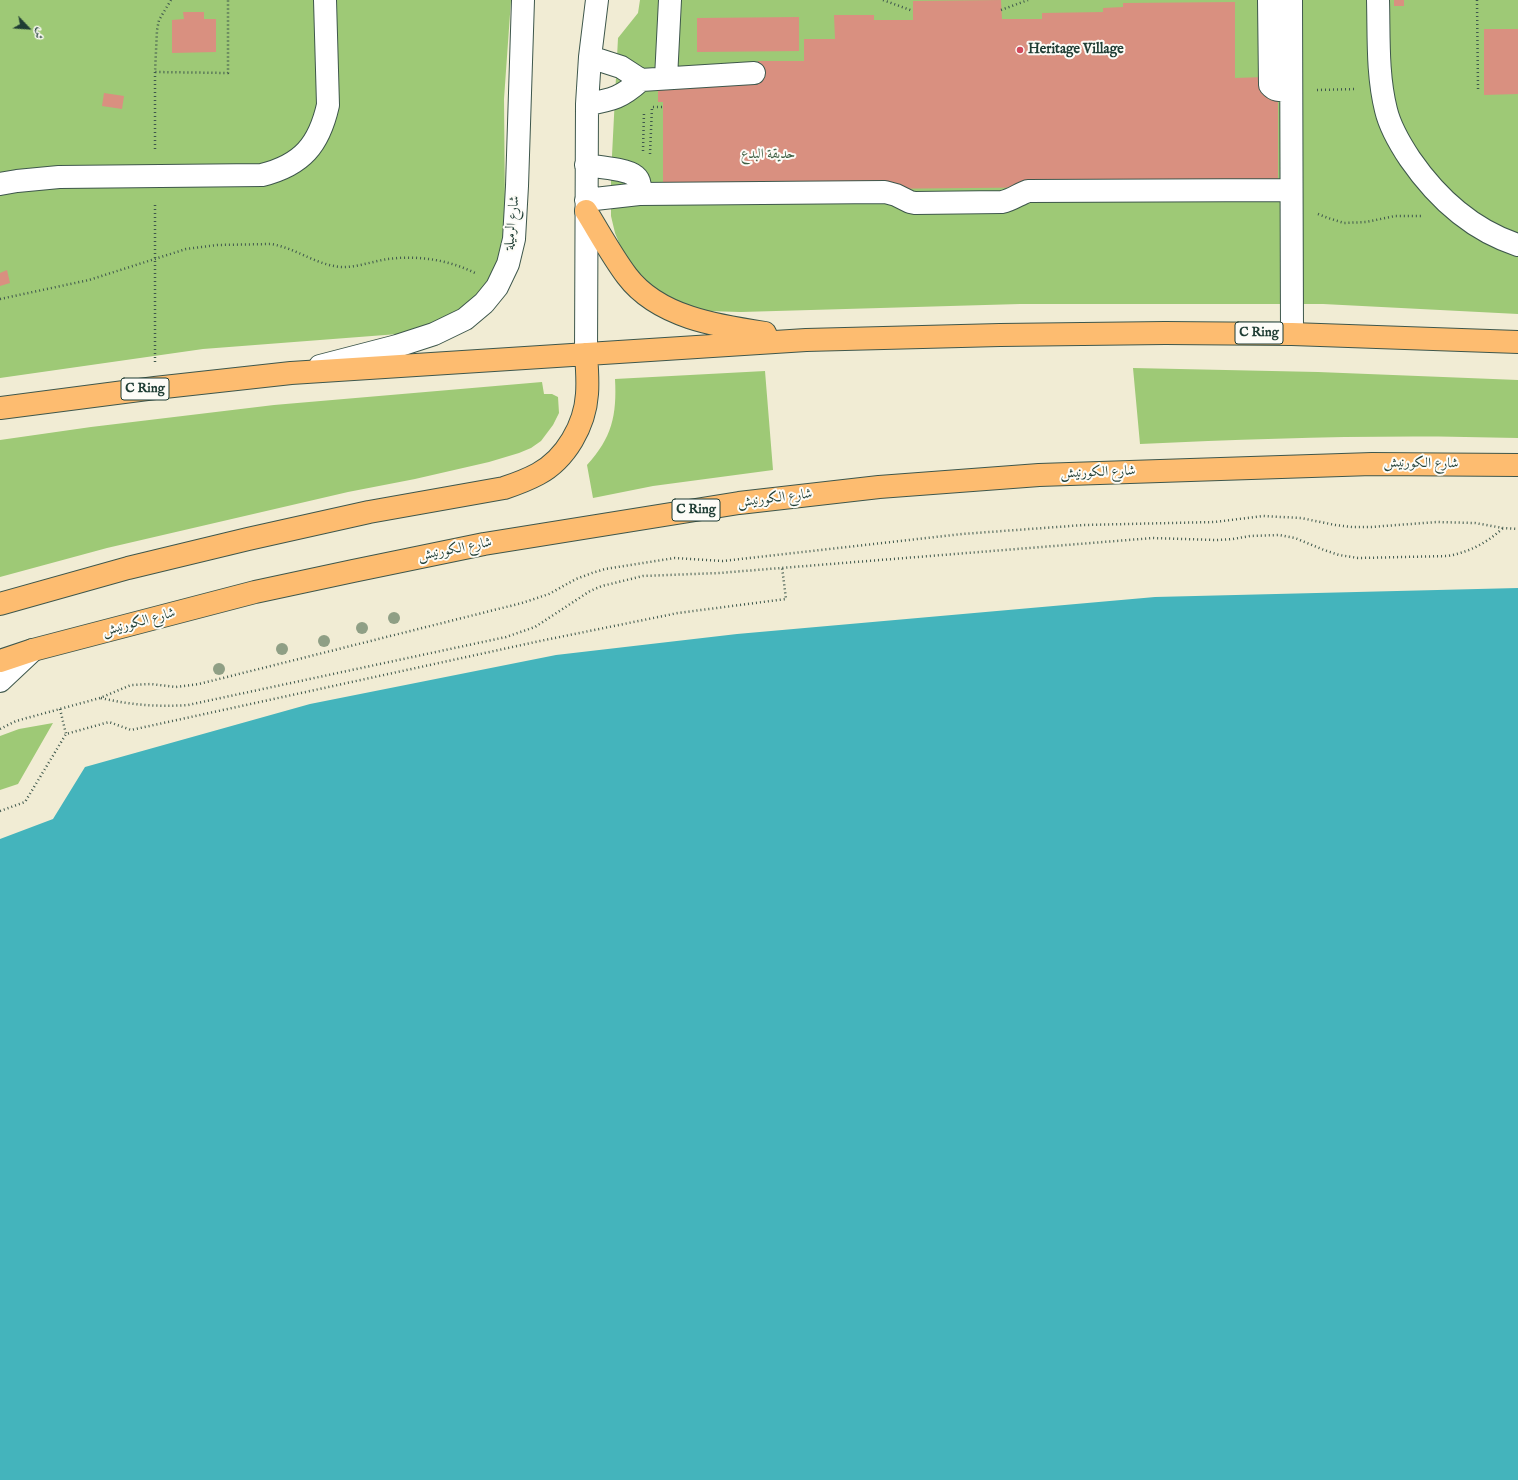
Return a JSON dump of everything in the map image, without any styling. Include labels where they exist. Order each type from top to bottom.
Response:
[{"type":"highway","points":[[586,205],[627,276],[650,297],[680,313],[720,326],[806,340]]},
{"type":"highway","name":"C Ring","points":[[0,408],[154,388],[291,373],[806,340],[1086,334],[1292,334],[1518,342]]},
{"type":"highway","points":[[0,604],[128,568],[248,539],[369,512],[504,488],[522,482],[539,474],[554,462],[567,448],[577,431],[584,413],[587,395],[586,354]]},
{"type":"highway","name":"شارع الكورنيش","points":[[0,661],[33,650],[256,592],[368,568],[484,544],[739,503],[879,487],[1038,475],[1372,464],[1518,465]]},
{"type":"street","points":[[0,184],[17,181],[59,178],[262,175],[278,171],[294,163],[307,152],[317,138],[324,122],[328,105],[326,0]]},
{"type":"street","name":"شارع الرميلة","points":[[291,373],[397,346],[434,334],[465,319],[484,303],[497,287],[508,264],[514,239],[523,0]]},
{"type":"street","points":[[586,354],[586,165],[590,57],[597,0]]},
{"type":"street","points":[[651,79],[670,0]]},
{"type":"street","points":[[1269,0],[1270,84],[1273,88],[1278,90],[1291,90]]},
{"type":"street","points":[[1291,0],[1292,334]]},
{"type":"street","points":[[1378,0],[1382,89],[1386,110],[1404,149],[1418,170],[1436,192],[1452,207],[1470,221],[1488,232],[1518,245]]},
{"type":"street","points":[[1269,45],[1291,45]]},
{"type":"street","points":[[590,57],[621,66],[651,79]]},
{"type":"street","points":[[588,104],[619,96],[651,79],[754,73]]},
{"type":"street","points":[[586,165],[632,174],[638,180],[640,186],[639,194]]},
{"type":"street","points":[[586,205],[639,194],[885,192],[896,194],[910,202],[926,203],[1002,202],[1012,200],[1028,192],[1291,195]]},
{"type":"street","points":[[0,681],[33,650]]},
{"type":"path","points":[[154,388],[155,72],[157,30],[159,20],[171,0]]},
{"type":"path","points":[[155,72],[228,73],[228,0]]},
{"type":"path","points":[[883,0],[913,11]]},
{"type":"path","points":[[1002,10],[1028,0]]},
{"type":"path","points":[[1477,0],[1478,89]]},
{"type":"path","points":[[651,79],[642,155],[650,155],[652,107],[662,107]]},
{"type":"path","points":[[1291,90],[1382,89]]},
{"type":"path","points":[[1291,195],[1328,218],[1344,223],[1366,222],[1395,216],[1430,217]]},
{"type":"path","points":[[0,299],[89,280],[155,258],[201,246],[271,244],[287,248],[311,260],[330,266],[348,266],[390,259],[424,258],[456,265],[480,276]]},
{"type":"path","points":[[0,729],[16,721],[100,698],[131,685],[151,684],[176,687],[199,684],[529,602],[549,594],[576,579],[605,569],[674,558],[723,561],[962,534],[1084,525],[1215,522],[1263,516],[1301,518],[1352,527],[1437,522],[1475,523],[1518,529]]},
{"type":"path","points":[[100,698],[129,704],[151,706],[173,706],[202,702],[521,633],[549,619],[590,591],[628,578],[657,574],[719,573],[1138,539],[1169,538],[1216,540],[1264,534],[1295,538],[1339,555],[1358,558],[1443,556],[1458,554],[1478,547],[1495,536],[1503,528]]},
{"type":"path","points":[[0,811],[25,802],[66,734],[109,722],[131,730],[540,641],[670,615],[786,600],[782,567]]},
{"type":"path","points":[[60,709],[66,734]]},
{"type":"green space","points":[[0,0],[511,0],[504,99],[504,230],[500,252],[493,272],[481,290],[467,306],[411,333],[203,349],[0,378]]},
{"type":"green space","name":"حديقة البدع","points":[[640,0],[1518,0],[1518,314],[1323,304],[1020,304],[741,312],[706,311],[689,307],[672,300],[643,279],[622,250],[615,233],[611,216],[611,175],[618,38],[638,13]]},
{"type":"green space","points":[[1133,368],[1318,372],[1518,380],[1518,438],[1424,436],[1329,437],[1140,444]]},
{"type":"green space","points":[[765,371],[773,470],[653,486],[593,498],[587,465],[602,445],[611,425],[615,404],[615,379]]},
{"type":"green space","points":[[542,382],[544,394],[552,394],[558,397],[559,413],[553,425],[541,441],[531,448],[519,453],[489,462],[415,479],[348,492],[107,548],[0,577],[0,440],[91,427],[274,405]]},
{"type":"green space","points":[[53,723],[18,784],[0,790],[0,736],[19,729]]},
{"type":"water","points":[[1518,588],[1518,1480],[0,1480],[0,839],[53,819],[85,767],[310,704],[556,655],[737,634],[1155,597]]},
{"type":"building","points":[[1001,0],[1002,19],[1042,19],[1042,13],[1103,12],[1103,8],[1123,7],[1123,3],[1235,2],[1235,78],[1264,77],[1264,96],[1278,96],[1278,185],[663,191],[663,102],[658,102],[658,84],[758,83],[758,61],[804,61],[804,39],[835,39],[834,15],[874,15],[874,20],[913,20],[913,1]]},
{"type":"building","points":[[1394,0],[1404,0],[1404,6],[1394,6]]},
{"type":"building","points":[[183,12],[204,12],[204,19],[216,19],[216,52],[172,53],[172,20],[184,19]]},
{"type":"building","points":[[799,17],[799,51],[697,52],[697,18]]},
{"type":"building","points":[[1484,29],[1518,29],[1518,94],[1484,95]]},
{"type":"building","points":[[104,93],[124,96],[122,109],[102,106]]},
{"type":"building","points":[[7,270],[10,283],[0,286],[0,273]]},
{"type":"place","name":"Heritage Village","points":[[1020,50]]}]
